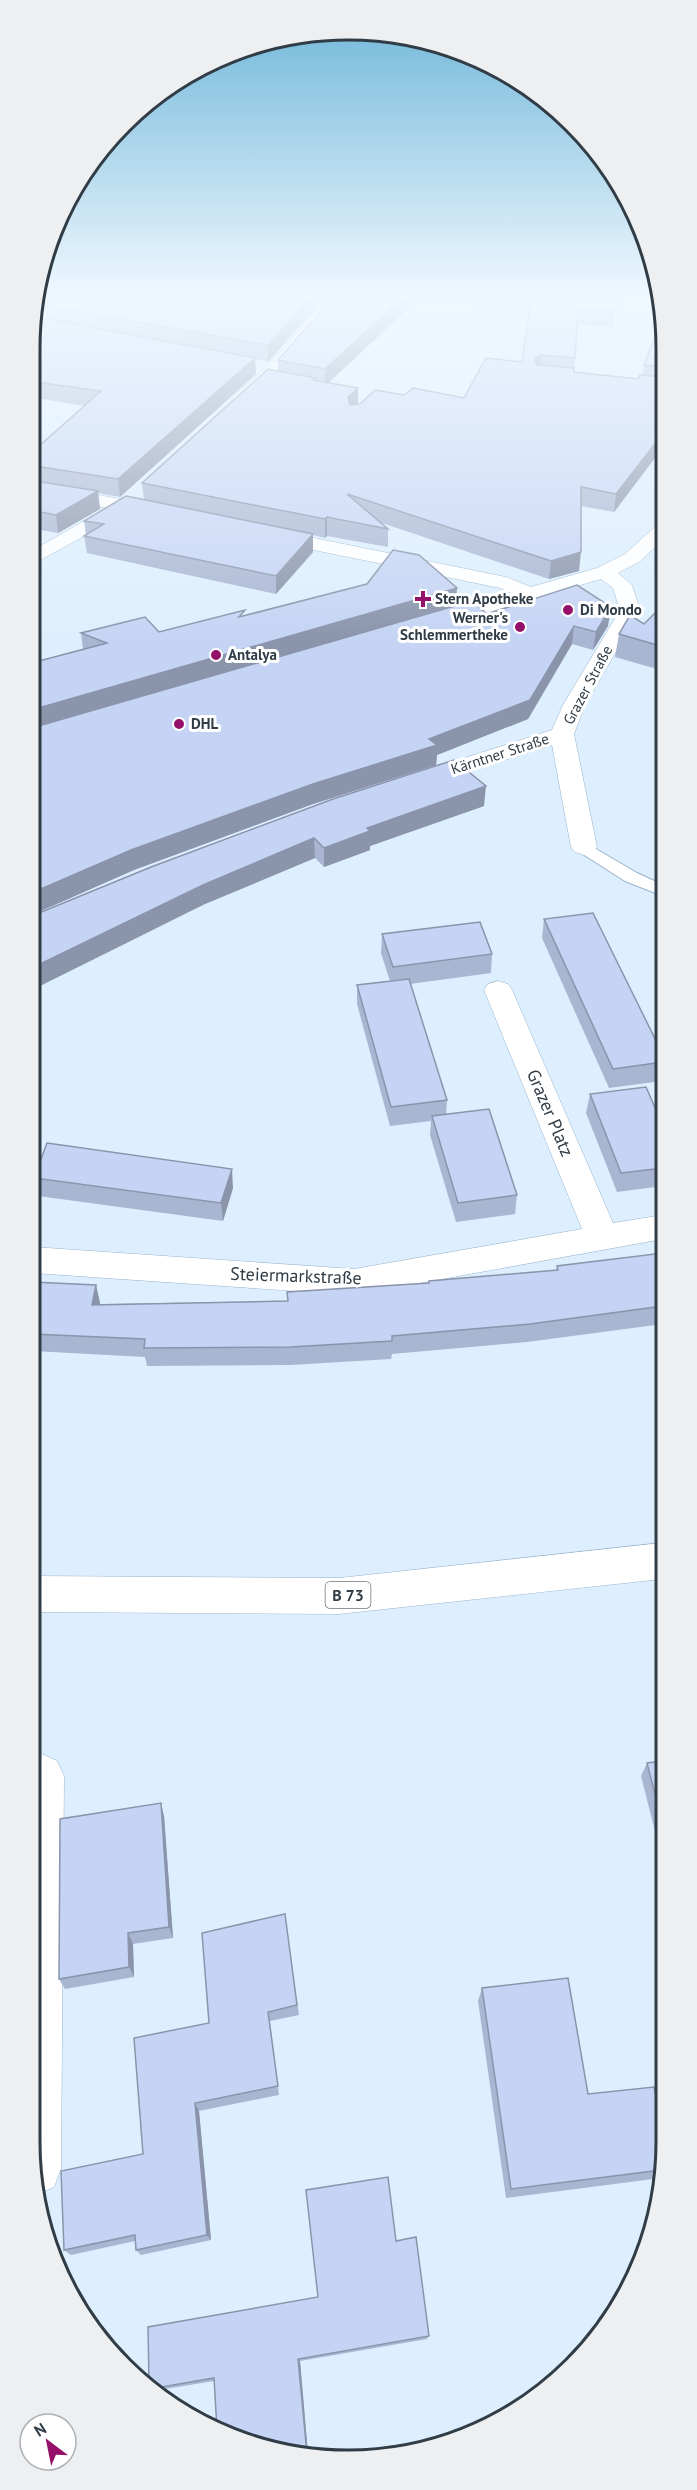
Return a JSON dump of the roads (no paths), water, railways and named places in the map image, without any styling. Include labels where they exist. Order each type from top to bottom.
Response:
[{"type":"street","points":[[40,554],[125,505],[142,490]]},
{"type":"street","points":[[40,491],[171,515]]},
{"type":"street","points":[[252,531],[506,583],[530,594]]},
{"type":"street","points":[[418,627],[604,572],[632,558],[656,539]]},
{"type":"street","name":"Grazer Straße","points":[[584,848],[562,734],[574,705],[630,610],[622,585],[604,572]]},
{"type":"street","name":"Kärntner Straße","points":[[403,785],[562,734]]},
{"type":"street","name":"Grazer Platz","points":[[498,990],[602,1237]]},
{"type":"street","name":"Steiermarkstraße","points":[[40,1260],[354,1282],[656,1228]]},
{"type":"street","name":"B 73","points":[[40,1594],[339,1596],[656,1562]]},
{"type":"street","points":[[40,1907],[42,1776]]},
{"type":"lane","points":[[584,848],[632,877],[656,888]]},
{"type":"place","name":"Stern Apotheke","points":[[423,599]]},
{"type":"place","name":"Di Mondo","points":[[568,610]]},
{"type":"place","name":"Werner's Schlemmertheke","points":[[520,627]]},
{"type":"place","name":"Antalya","points":[[216,655]]},
{"type":"place","name":"DHL","points":[[179,724]]}]
